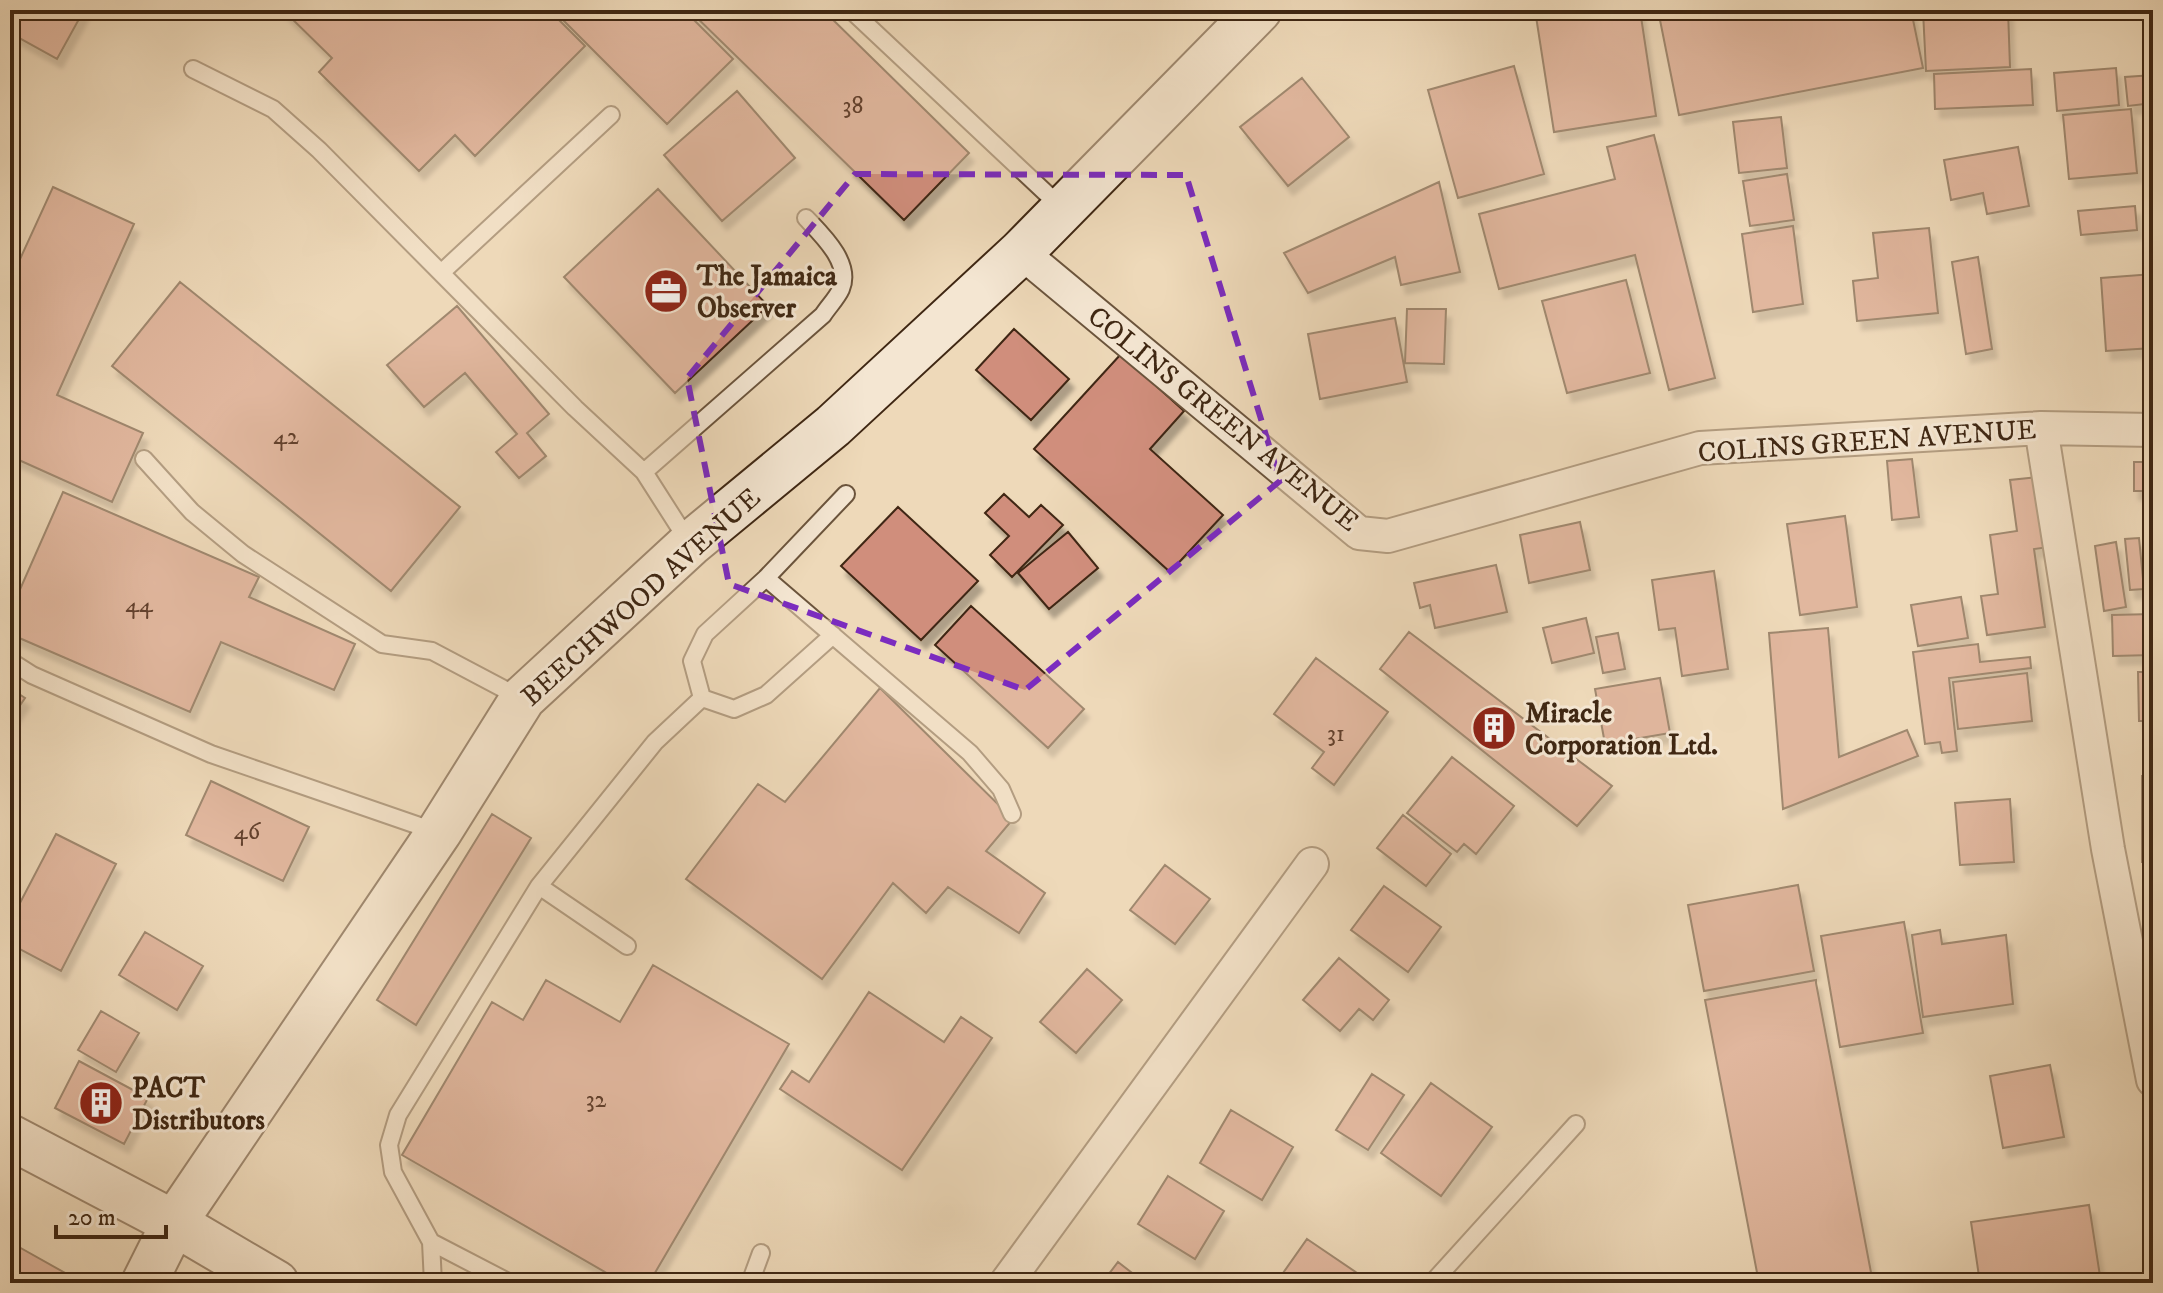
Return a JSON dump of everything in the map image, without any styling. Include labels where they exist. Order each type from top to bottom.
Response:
[{"type":"street","name":"BEECHWOOD AVENUE","points":[[144,1283],[174,1223],[439,832],[523,698],[690,544],[833,426],[1021,252],[1256,11]]},
{"type":"street","name":"COLINS GREEN AVENUE","points":[[1021,252],[1359,533],[1388,536],[1700,448],[2041,428],[2153,430]]},
{"type":"street","points":[[2041,428],[2108,849],[2153,1080]]},
{"type":"street","points":[[1006,1283],[1312,864]]},
{"type":"street","points":[[10,1137],[174,1223],[276,1283]]},
{"type":"lane","points":[[851,10],[1064,211]]},
{"type":"lane","points":[[193,69],[273,109],[319,150],[575,408],[644,472],[690,544]]},
{"type":"lane","points":[[441,273],[611,115]]},
{"type":"lane","points":[[644,472],[823,315],[842,288],[842,271],[831,244],[806,218]]},
{"type":"lane","points":[[144,459],[192,512],[243,554],[382,644],[432,651],[523,698]]},
{"type":"lane","points":[[702,698],[692,661],[705,634],[766,578],[846,494]]},
{"type":"lane","points":[[766,578],[970,753],[1001,789],[1012,814]]},
{"type":"lane","points":[[702,698],[734,709],[766,695],[833,635]]},
{"type":"lane","points":[[10,661],[32,675],[211,754],[439,832]]},
{"type":"lane","points":[[433,1283],[431,1242],[393,1172],[389,1145],[398,1115],[539,886],[655,742],[702,698]]},
{"type":"lane","points":[[539,886],[627,946]]},
{"type":"lane","points":[[1432,1283],[1576,1124]]},
{"type":"lane","points":[[431,1242],[510,1283]]},
{"type":"lane","points":[[750,1283],[761,1253]]},
{"type":"highlighted area","points":[[855,174],[1186,175],[1280,481],[1025,690],[729,584],[687,378]]},
{"type":"building","points":[[10,10],[84,10],[57,59],[10,33]]},
{"type":"building","points":[[283,10],[549,10],[585,46],[475,156],[455,135],[419,171],[319,72],[332,58]]},
{"type":"building","points":[[553,10],[684,10],[733,59],[667,124]]},
{"type":"building","points":[[689,10],[823,10],[969,153],[904,220]]},
{"type":"building","points":[[1535,10],[1640,10],[1656,116],[1554,132]]},
{"type":"building","points":[[1658,10],[1911,10],[1923,68],[1679,115]]},
{"type":"building","points":[[1919,10],[2008,10],[2010,67],[1926,71],[1923,11]]},
{"type":"building","points":[[1514,66],[1544,174],[1458,198],[1428,90]]},
{"type":"building","points":[[2116,68],[2119,105],[2057,111],[2054,73]]},
{"type":"building","points":[[2031,69],[2033,105],[1935,109],[1934,74]]},
{"type":"building","points":[[2153,75],[2153,103],[2128,106],[2125,77]]},
{"type":"building","points":[[1302,78],[1349,137],[1288,186],[1240,127]]},
{"type":"building","points":[[737,91],[795,158],[722,221],[664,155]]},
{"type":"building","points":[[2131,109],[2137,173],[2069,179],[2063,115]]},
{"type":"building","points":[[1781,117],[1787,168],[1739,173],[1733,122]]},
{"type":"building","points":[[1654,135],[1715,378],[1669,390],[1635,255],[1499,289],[1479,214],[1615,179],[1607,147]]},
{"type":"building","points":[[2018,147],[2029,206],[1987,214],[1983,193],[1951,200],[1944,160]]},
{"type":"building","points":[[1787,174],[1794,220],[1750,226],[1743,181]]},
{"type":"building","points":[[1439,182],[1460,272],[1401,285],[1395,257],[1308,293],[1284,253]]},
{"type":"building","points":[[53,187],[134,224],[57,395],[143,433],[112,502],[10,456],[10,281]]},
{"type":"building","name":"The Jamaica Observer","points":[[658,189],[768,306],[675,393],[564,277]]},
{"type":"building","points":[[2135,206],[2137,230],[2081,235],[2078,211]]},
{"type":"building","points":[[1793,226],[1803,304],[1753,312],[1742,234]]},
{"type":"building","points":[[1929,228],[1938,313],[1857,321],[1853,281],[1878,278],[1873,233]]},
{"type":"building","points":[[1978,257],[1992,349],[1966,354],[1952,262]]},
{"type":"building","points":[[2153,274],[2153,348],[2106,351],[2101,278]]},
{"type":"building","points":[[1626,280],[1650,373],[1567,393],[1542,301]]},
{"type":"building","points":[[180,282],[460,507],[391,591],[112,366]]},
{"type":"building","points":[[457,306],[549,414],[527,433],[546,456],[519,478],[496,452],[517,434],[465,373],[424,407],[387,365]]},
{"type":"building","points":[[1407,309],[1446,309],[1444,364],[1405,363]]},
{"type":"building","points":[[1395,318],[1407,382],[1320,399],[1308,334]]},
{"type":"building","points":[[1014,329],[1069,379],[1031,420],[976,370]]},
{"type":"building","points":[[1121,354],[1184,411],[1150,449],[1223,515],[1170,572],[1034,449]]},
{"type":"building","points":[[1912,459],[1919,517],[1892,520],[1887,461]]},
{"type":"building","points":[[2134,462],[2153,462],[2153,491],[2134,491]]},
{"type":"building","points":[[2039,477],[2049,547],[2034,549],[2045,627],[1987,635],[1981,596],[1998,594],[1990,535],[2017,531],[2010,480]]},
{"type":"building","points":[[63,492],[259,577],[249,597],[355,644],[334,690],[221,642],[190,712],[10,634],[10,612]]},
{"type":"building","points":[[1004,494],[1029,517],[1041,505],[1063,525],[1012,577],[990,555],[1009,536],[985,513]]},
{"type":"building","points":[[898,507],[978,581],[921,640],[841,566]]},
{"type":"building","points":[[1845,516],[1857,607],[1800,615],[1787,524]]},
{"type":"building","points":[[1580,522],[1590,570],[1529,583],[1520,535]]},
{"type":"building","points":[[1068,532],[1098,568],[1049,609],[1018,573]]},
{"type":"building","points":[[2139,538],[2144,589],[2130,590],[2125,539]]},
{"type":"building","points":[[2116,542],[2126,607],[2104,611],[2095,546]]},
{"type":"building","points":[[1496,565],[1507,612],[1435,628],[1430,605],[1420,608],[1414,583]]},
{"type":"building","points":[[1714,571],[1728,669],[1682,676],[1675,628],[1659,630],[1652,580]]},
{"type":"building","points":[[1961,597],[1968,638],[1918,646],[1911,605]]},
{"type":"building","points":[[971,606],[1084,709],[1048,748],[935,645]]},
{"type":"building","points":[[2153,614],[2153,655],[2113,656],[2112,615]]},
{"type":"building","points":[[1586,618],[1594,653],[1552,663],[1543,628]]},
{"type":"building","points":[[1828,628],[1839,757],[1907,730],[1918,756],[1783,809],[1769,633]]},
{"type":"building","name":"Miracle Corporation Ltd.","points":[[1409,632],[1612,786],[1577,826],[1380,669]]},
{"type":"building","points":[[1618,633],[1625,669],[1603,673],[1596,637]]},
{"type":"building","points":[[1978,644],[1980,662],[2030,657],[2031,668],[1949,678],[1957,751],[1942,753],[1940,742],[1925,744],[1913,652]]},
{"type":"building","points":[[1316,658],[1388,712],[1334,785],[1312,768],[1324,752],[1274,714]]},
{"type":"building","points":[[2138,672],[2153,672],[2153,721],[2139,721]]},
{"type":"building","points":[[2027,673],[2032,721],[1958,729],[1953,682]]},
{"type":"building","points":[[1660,678],[1670,733],[1605,744],[1595,689]]},
{"type":"building","points":[[10,688],[25,698],[10,720]]},
{"type":"building","points":[[880,688],[1013,819],[986,851],[1045,893],[1019,933],[948,887],[926,913],[893,883],[822,979],[686,879],[758,784],[785,802]]},
{"type":"building","points":[[1452,757],[1514,806],[1476,854],[1464,844],[1457,852],[1407,813]]},
{"type":"building","points":[[2142,776],[2153,776],[2153,862],[2142,862]]},
{"type":"building","points":[[211,781],[309,827],[283,881],[186,835]]},
{"type":"building","points":[[2010,799],[2014,862],[1960,865],[1955,803]]},
{"type":"building","points":[[492,814],[531,838],[416,1025],[377,1000]]},
{"type":"building","points":[[1403,815],[1451,854],[1426,886],[1377,848]]},
{"type":"building","points":[[56,834],[116,864],[61,971],[10,944],[10,922]]},
{"type":"building","points":[[1165,865],[1210,899],[1175,944],[1130,910]]},
{"type":"building","points":[[1798,885],[1814,971],[1704,991],[1688,905]]},
{"type":"building","points":[[1384,886],[1441,927],[1408,972],[1351,930]]},
{"type":"building","points":[[1904,922],[1923,1033],[1840,1047],[1821,936]]},
{"type":"building","points":[[1940,930],[1942,944],[2006,935],[2013,1004],[1923,1017],[1912,935]]},
{"type":"building","points":[[145,932],[203,966],[177,1010],[119,975]]},
{"type":"building","points":[[1339,958],[1389,1000],[1373,1020],[1359,1009],[1340,1031],[1303,1000]]},
{"type":"building","points":[[653,965],[789,1044],[649,1283],[624,1283],[402,1155],[492,1002],[523,1020],[546,980],[620,1022]]},
{"type":"building","points":[[1087,969],[1122,1000],[1076,1053],[1040,1022]]},
{"type":"building","points":[[1816,980],[1873,1283],[1759,1283],[1705,1000]]},
{"type":"building","points":[[869,992],[944,1042],[961,1017],[992,1038],[902,1170],[780,1089],[792,1071],[809,1082]]},
{"type":"building","points":[[101,1011],[139,1033],[116,1072],[78,1050]]},
{"type":"building","name":"PACT Distributors","points":[[79,1061],[148,1098],[124,1144],[55,1108]]},
{"type":"building","points":[[2050,1065],[2064,1137],[2003,1148],[1990,1076]]},
{"type":"building","points":[[1372,1074],[1404,1095],[1368,1150],[1336,1130]]},
{"type":"building","points":[[1431,1083],[1492,1127],[1441,1196],[1381,1153]]},
{"type":"building","points":[[1231,1110],[1293,1147],[1262,1200],[1200,1163]]},
{"type":"building","points":[[1168,1176],[1224,1211],[1195,1259],[1138,1224]]},
{"type":"building","points":[[2089,1205],[2100,1276],[2055,1283],[1980,1283],[1971,1222]]},
{"type":"building","points":[[1307,1239],[1366,1279],[1364,1283],[1276,1283]]},
{"type":"building","points":[[10,1242],[83,1283],[10,1283]]},
{"type":"building","points":[[1118,1262],[1145,1283],[1102,1283]]},
{"type":"place","name":"The Jamaica Observer","points":[[666,291]]},
{"type":"place","name":"Miracle Corporation Ltd.","points":[[1494,728]]},
{"type":"place","name":"PACT Distributors","points":[[101,1103]]}]
